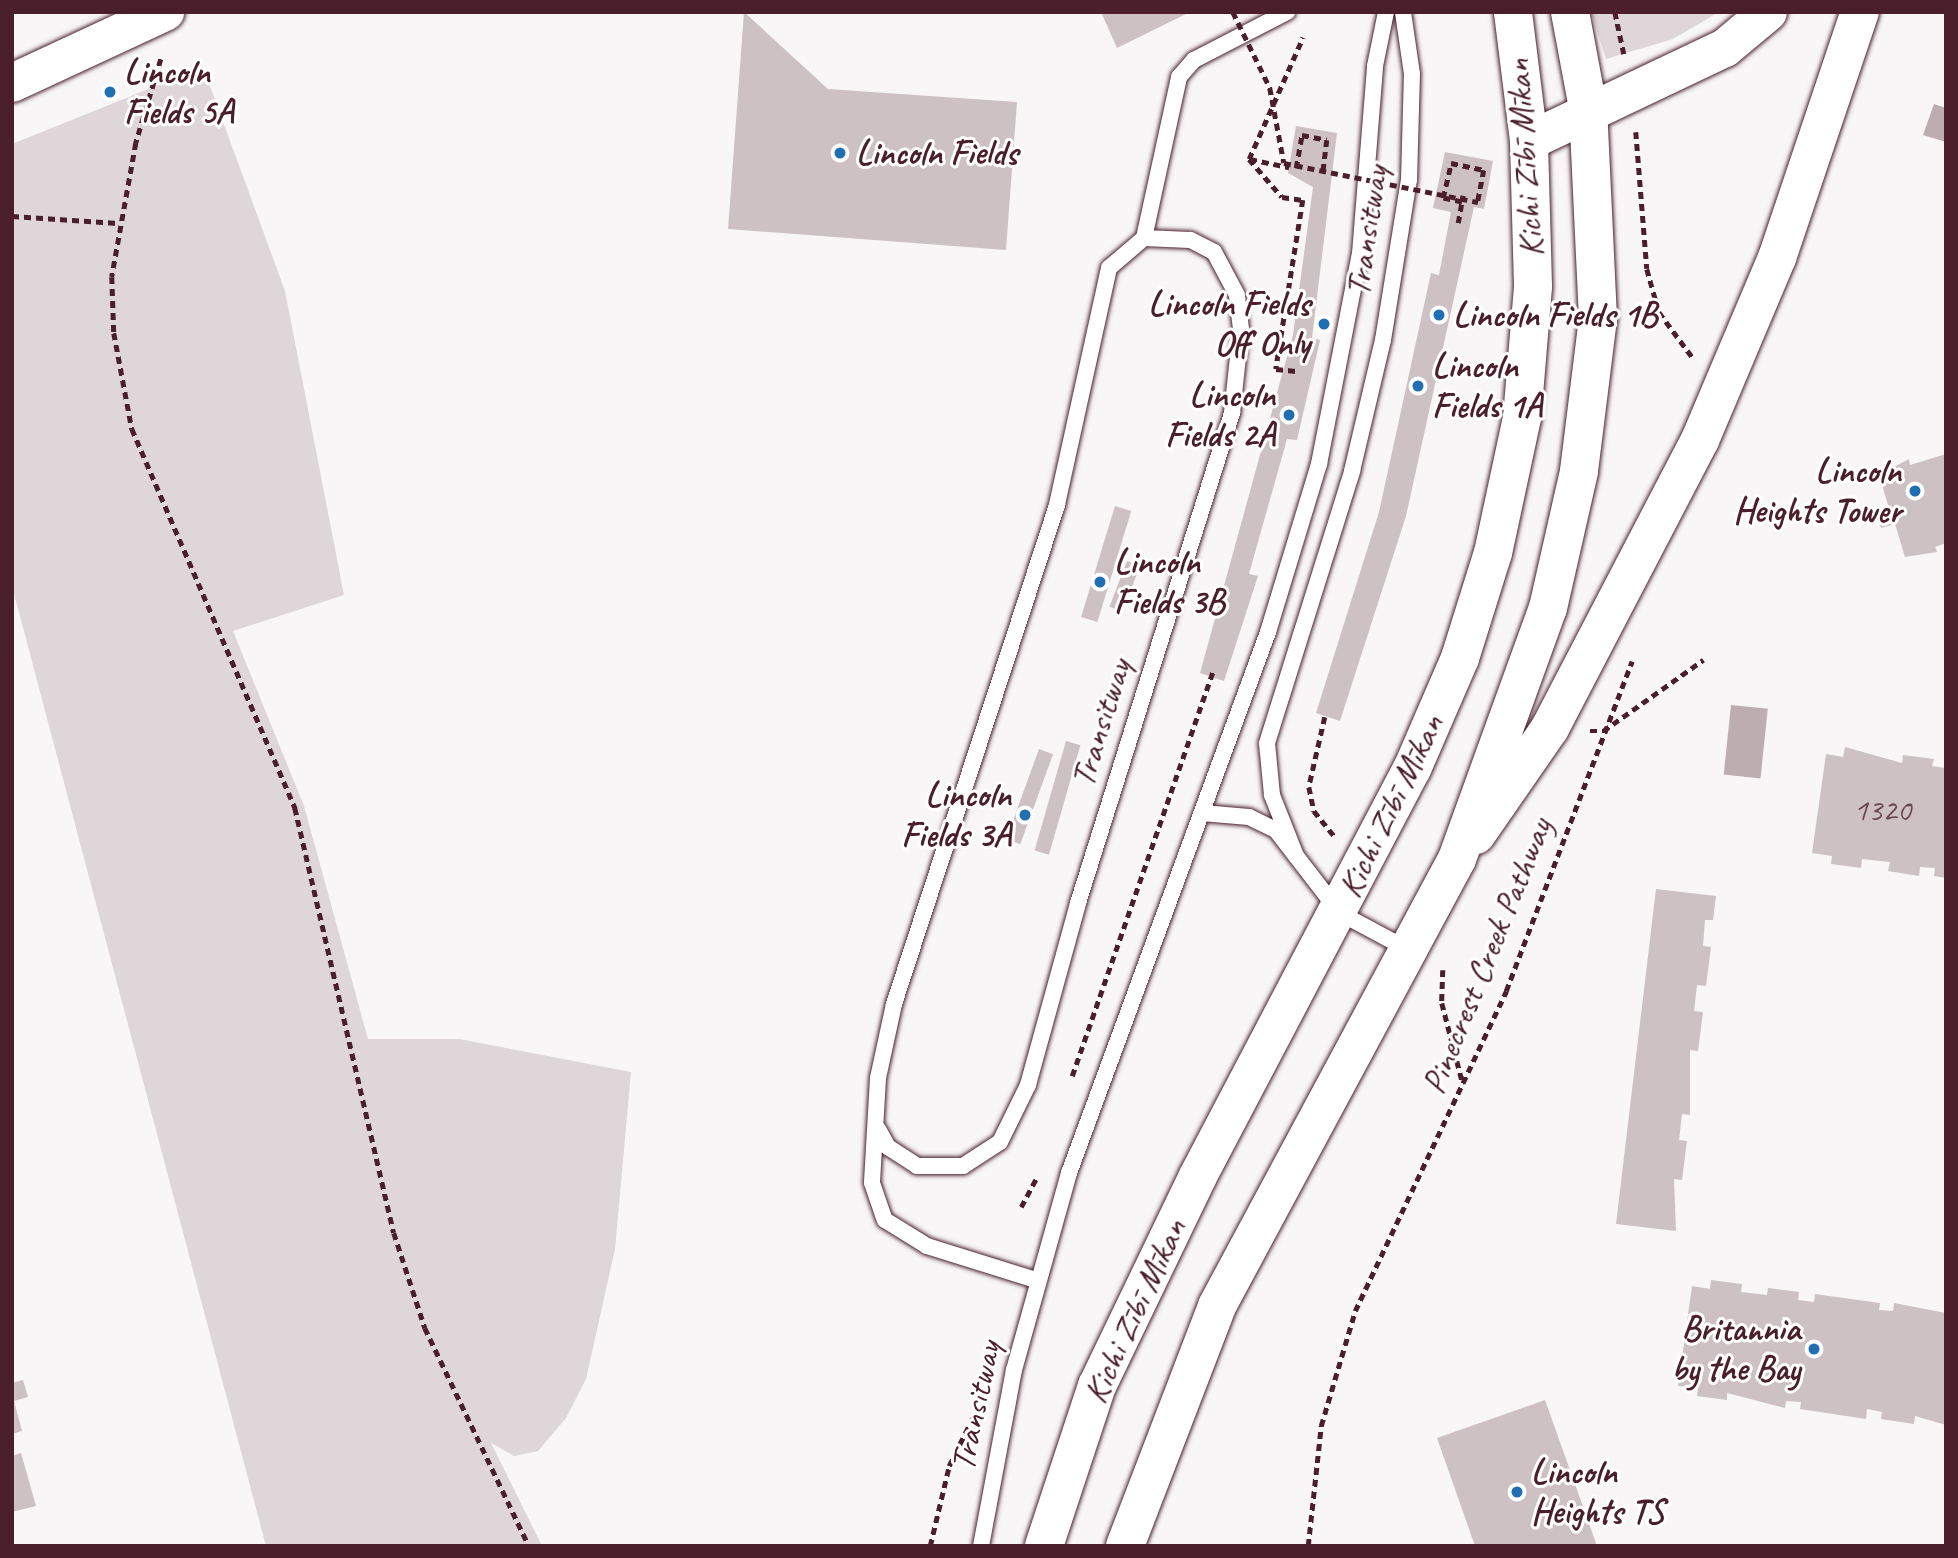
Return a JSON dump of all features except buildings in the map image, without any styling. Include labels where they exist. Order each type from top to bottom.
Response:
[{"type":"main road","points":[[12,83],[165,12]]},
{"type":"main road","name":"Kichi Zībī Mīkan","points":[[1044,1546],[1114,1349],[1198,1176],[1339,913],[1460,658],[1493,553],[1528,357],[1534,221],[1529,141],[1513,12]]},
{"type":"main road","name":"Kichi Zībī Mīkan","points":[[1125,1546],[1217,1306],[1457,859],[1548,608],[1579,471],[1598,319],[1588,108],[1570,12]]},
{"type":"main road","points":[[1529,141],[1588,108],[1725,48],[1768,12]]},
{"type":"main road","points":[[1457,859],[1550,728],[1700,440],[1777,258],[1860,12]]},
{"type":"lane","points":[[1036,1280],[896,1231],[877,1204],[872,1183],[878,1129],[878,1078],[894,1004],[1057,505],[1102,289],[1123,250],[1144,238],[1179,77],[1194,60],[1287,12]]},
{"type":"lane","name":"Transitway","points":[[981,1546],[1036,1280],[1103,1074],[1202,813],[1319,464],[1360,254],[1375,66],[1386,12]]},
{"type":"lane","name":"Transitway","points":[[1296,856],[1272,795],[1267,743],[1352,471],[1385,329],[1409,180],[1412,75],[1403,12]]},
{"type":"lane","name":"Transitway","points":[[878,1129],[901,1157],[938,1169],[985,1156],[1016,1115],[1228,426],[1241,329],[1230,272],[1214,251],[1190,240],[1144,238]]},
{"type":"lane","name":"Transitway","points":[[1202,813],[1249,817],[1276,830],[1339,913],[1407,949]]},
{"type":"path","points":[[1233,12],[1270,88],[1284,163],[1310,170],[1323,172],[1463,199],[1478,202],[1484,170],[1451,163],[1443,198],[1463,199]]},
{"type":"path","points":[[1615,12],[1627,65]]},
{"type":"path","points":[[1249,159],[1303,37]]},
{"type":"path","points":[[161,59],[118,223],[114,333],[132,429],[295,808],[394,1233],[425,1328],[529,1546]]},
{"type":"path","points":[[1635,118],[1647,269],[1669,333],[1700,364]]},
{"type":"path","points":[[1296,168],[1301,135],[1327,140],[1323,172]]},
{"type":"path","points":[[1249,159],[1289,167]]},
{"type":"path","points":[[1249,159],[1282,197],[1303,200],[1276,369],[1296,371]]},
{"type":"path","points":[[1458,223],[1463,199]]},
{"type":"path","points":[[12,216],[118,223]]},
{"type":"path","name":"Pinecrest Creek Pathway","points":[[1308,1546],[1321,1426],[1351,1321],[1463,1085],[1529,935],[1603,731],[1637,648]]},
{"type":"path","points":[[1603,731],[1703,660]]},
{"type":"path","points":[[1068,1089],[1213,673]]},
{"type":"path","points":[[1325,717],[1309,787],[1314,811],[1337,840]]},
{"type":"path","points":[[1447,960],[1441,1003],[1463,1085]]},
{"type":"path","points":[[1021,1207],[1041,1165]]},
{"type":"path","points":[[930,1546],[949,1466],[984,1395]]},
{"type":"shaded area","points":[[1591,12],[1719,12],[1673,39],[1606,59]]},
{"type":"shaded area","points":[[203,67],[285,291],[344,595],[233,631],[304,806],[368,1039],[459,1039],[631,1072],[615,1249],[586,1379],[566,1418],[538,1451],[514,1456],[491,1443],[542,1546],[266,1546],[12,586],[12,144]]},
{"type":"shaded area","points":[[1934,104],[1946,108],[1946,142],[1923,135]]},
{"type":"shaded area","points":[[1731,705],[1768,709],[1760,778],[1724,775]]},
{"type":"place","name":"Lincoln Fields 5A","points":[[110,92]]},
{"type":"place","name":"Lincoln Fields","points":[[840,153]]},
{"type":"place","name":"Lincoln Fields 1B","points":[[1439,315]]},
{"type":"place","name":"Lincoln Fields Off Only","points":[[1324,324]]},
{"type":"place","name":"Lincoln Fields 1A","points":[[1418,386]]},
{"type":"place","name":"Lincoln Fields 2A","points":[[1289,415]]},
{"type":"place","name":"Lincoln Heights Tower","points":[[1915,491]]},
{"type":"place","name":"Lincoln Fields 3B","points":[[1100,582]]},
{"type":"place","name":"Lincoln Fields 3A","points":[[1025,815]]},
{"type":"place","name":"Britannia by the Bay","points":[[1814,1349]]},
{"type":"place","name":"Lincoln Heights TS","points":[[1517,1492]]}]
